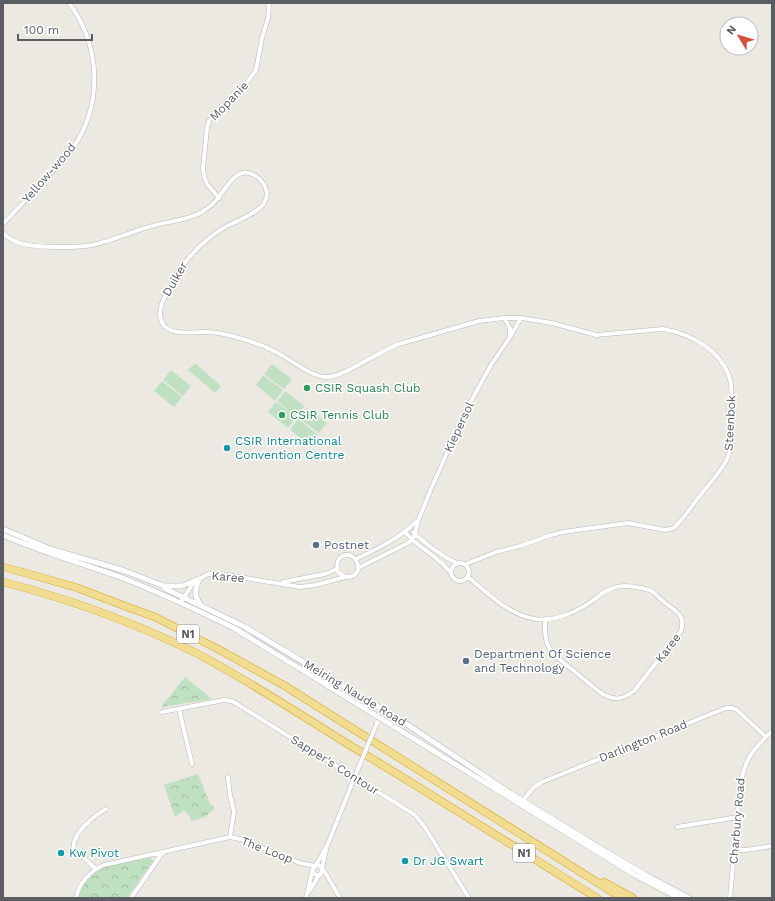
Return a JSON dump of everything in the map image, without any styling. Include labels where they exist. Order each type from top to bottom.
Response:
[{"type":"highway","name":"N1","points":[[3,568],[78,588],[122,604],[155,617],[206,643],[285,686],[622,898]]},
{"type":"highway","name":"N1","points":[[3,582],[90,608],[142,628],[225,669],[597,898]]},
{"type":"highway","points":[[531,840],[633,898]]},
{"type":"street","name":"Yellow-wood","points":[[3,224],[68,155],[80,137],[89,115],[94,92],[94,63],[85,31],[69,3]]},
{"type":"street","name":"Mopanie","points":[[218,198],[207,184],[204,176],[203,168],[206,128],[215,112],[248,81],[256,70],[262,38],[268,18],[269,3]]},
{"type":"street","name":"Duiker","points":[[3,234],[19,243],[34,245],[65,247],[93,245],[144,228],[192,217],[207,208],[218,198],[234,177],[243,173],[250,173],[264,184],[267,192],[266,200],[261,207],[208,238],[192,252],[183,264],[161,306],[160,315],[162,321],[165,326],[172,331],[186,333],[211,332],[242,338],[275,351],[317,375],[327,377],[338,375],[386,349],[399,344],[479,321],[504,318],[521,318]]},
{"type":"street","points":[[504,318],[510,328],[510,338]]},
{"type":"street","name":"Kiepersol","points":[[418,521],[465,412],[521,318]]},
{"type":"street","name":"Steenbok","points":[[479,559],[551,535],[593,527],[628,523],[671,530],[676,526],[712,481],[727,460],[729,453],[731,418],[730,379],[722,363],[714,352],[691,337],[674,330],[663,329],[596,335],[552,323],[521,318]]},
{"type":"street","points":[[356,559],[410,529],[418,521]]},
{"type":"street","points":[[358,568],[412,540],[418,521]]},
{"type":"street","name":"Meiring Naude Road","points":[[3,529],[50,549],[122,570],[164,586],[166,589],[200,604],[245,627],[384,710],[635,875],[679,898]]},
{"type":"street","points":[[410,529],[440,554],[457,563],[466,564],[479,559]]},
{"type":"street","points":[[405,532],[412,540],[438,559],[458,581],[464,580],[468,577],[469,570],[479,559]]},
{"type":"street","name":"Meiring Naude Road","points":[[3,535],[44,552],[120,577],[181,602],[234,628],[380,718],[638,871],[688,898]]},
{"type":"street","points":[[350,556],[356,559],[358,568],[355,575],[345,577],[340,574],[337,569],[339,560],[343,557],[350,556]]},
{"type":"street","points":[[451,573],[452,567],[457,563]]},
{"type":"street","points":[[466,564],[469,570]]},
{"type":"street","name":"Karee","points":[[281,583],[314,577],[337,569]]},
{"type":"street","name":"Karee","points":[[181,602],[199,579],[205,575],[216,574],[300,587],[316,585],[345,577]]},
{"type":"street","points":[[314,577],[316,585]]},
{"type":"street","name":"Karee","points":[[468,577],[503,606],[515,613],[536,619],[545,619],[570,614],[591,602],[603,592],[614,587],[629,587],[652,591],[680,615],[683,625],[681,631],[634,690],[627,696],[619,699],[612,698],[601,692],[553,654],[545,638],[545,619]]},
{"type":"street","points":[[164,586],[182,586],[199,579]]},
{"type":"street","points":[[199,579],[195,593],[200,604]]},
{"type":"street","name":"Sapper's Contour","points":[[162,712],[219,701],[232,701],[408,810],[419,819],[469,898]]},
{"type":"street","name":"Darlington Road","points":[[522,802],[533,788],[542,782],[726,708],[733,708],[737,710],[766,737]]},
{"type":"street","points":[[179,709],[192,764]]},
{"type":"street","points":[[306,896],[313,868],[327,846],[384,710]]},
{"type":"street","name":"Charbury Road","points":[[730,898],[742,771],[751,754],[772,731]]},
{"type":"street","points":[[228,777],[234,812],[230,837]]},
{"type":"street","points":[[96,869],[74,849],[74,843],[90,819],[106,809]]},
{"type":"street","points":[[677,827],[738,817]]},
{"type":"street","name":"The Loop","points":[[76,898],[78,890],[96,869],[108,864],[230,837],[242,840],[300,863],[313,872]]},
{"type":"street","points":[[306,896],[320,875],[327,846]]},
{"type":"street","points":[[735,850],[772,846]]},
{"type":"street","points":[[131,898],[164,852]]},
{"type":"street","name":"The Loop","points":[[300,863],[316,865]]},
{"type":"street","points":[[316,865],[319,865],[322,869],[340,898]]},
{"type":"street","points":[[313,872],[316,875],[320,875],[331,884]]},
{"type":"green space","points":[[195,363],[221,386],[215,393],[188,370]]},
{"type":"green space","name":"CSIR Tennis Club","points":[[272,364],[292,379],[284,389],[264,374]]},
{"type":"green space","points":[[171,370],[191,386],[183,396],[163,380]]},
{"type":"green space","name":"CSIR Tennis Club","points":[[263,375],[283,390],[275,401],[256,385]]},
{"type":"green space","points":[[162,381],[182,397],[174,407],[154,391]]},
{"type":"green space","name":"CSIR Tennis Club","points":[[285,391],[304,406],[296,417],[277,401]]},
{"type":"green space","name":"CSIR Tennis Club","points":[[276,402],[296,417],[288,428],[268,412]]},
{"type":"green space","name":"CSIR Tennis Club","points":[[307,408],[327,423],[319,433],[299,418]]},
{"type":"green space","name":"CSIR Tennis Club","points":[[298,419],[318,435],[310,445],[290,430]]},
{"type":"green space","points":[[185,677],[212,699],[161,707]]},
{"type":"green space","points":[[198,774],[210,804],[215,808],[205,817],[191,821],[190,817],[184,810],[175,817],[164,785]]},
{"type":"green space","points":[[150,857],[153,861],[127,898],[78,898],[83,886],[97,871],[115,864]]},
{"type":"place","name":"CSIR Squash Club","points":[[307,388]]},
{"type":"place","name":"CSIR Tennis Club","points":[[282,415]]},
{"type":"place","name":"CSIR International Convention Centre","points":[[227,448]]},
{"type":"place","name":"Postnet","points":[[316,545]]},
{"type":"place","name":"Department Of Science and Technology","points":[[466,661]]},
{"type":"place","name":"Kw Pivot","points":[[61,853]]},
{"type":"place","name":"Dr JG Swart","points":[[405,861]]}]
